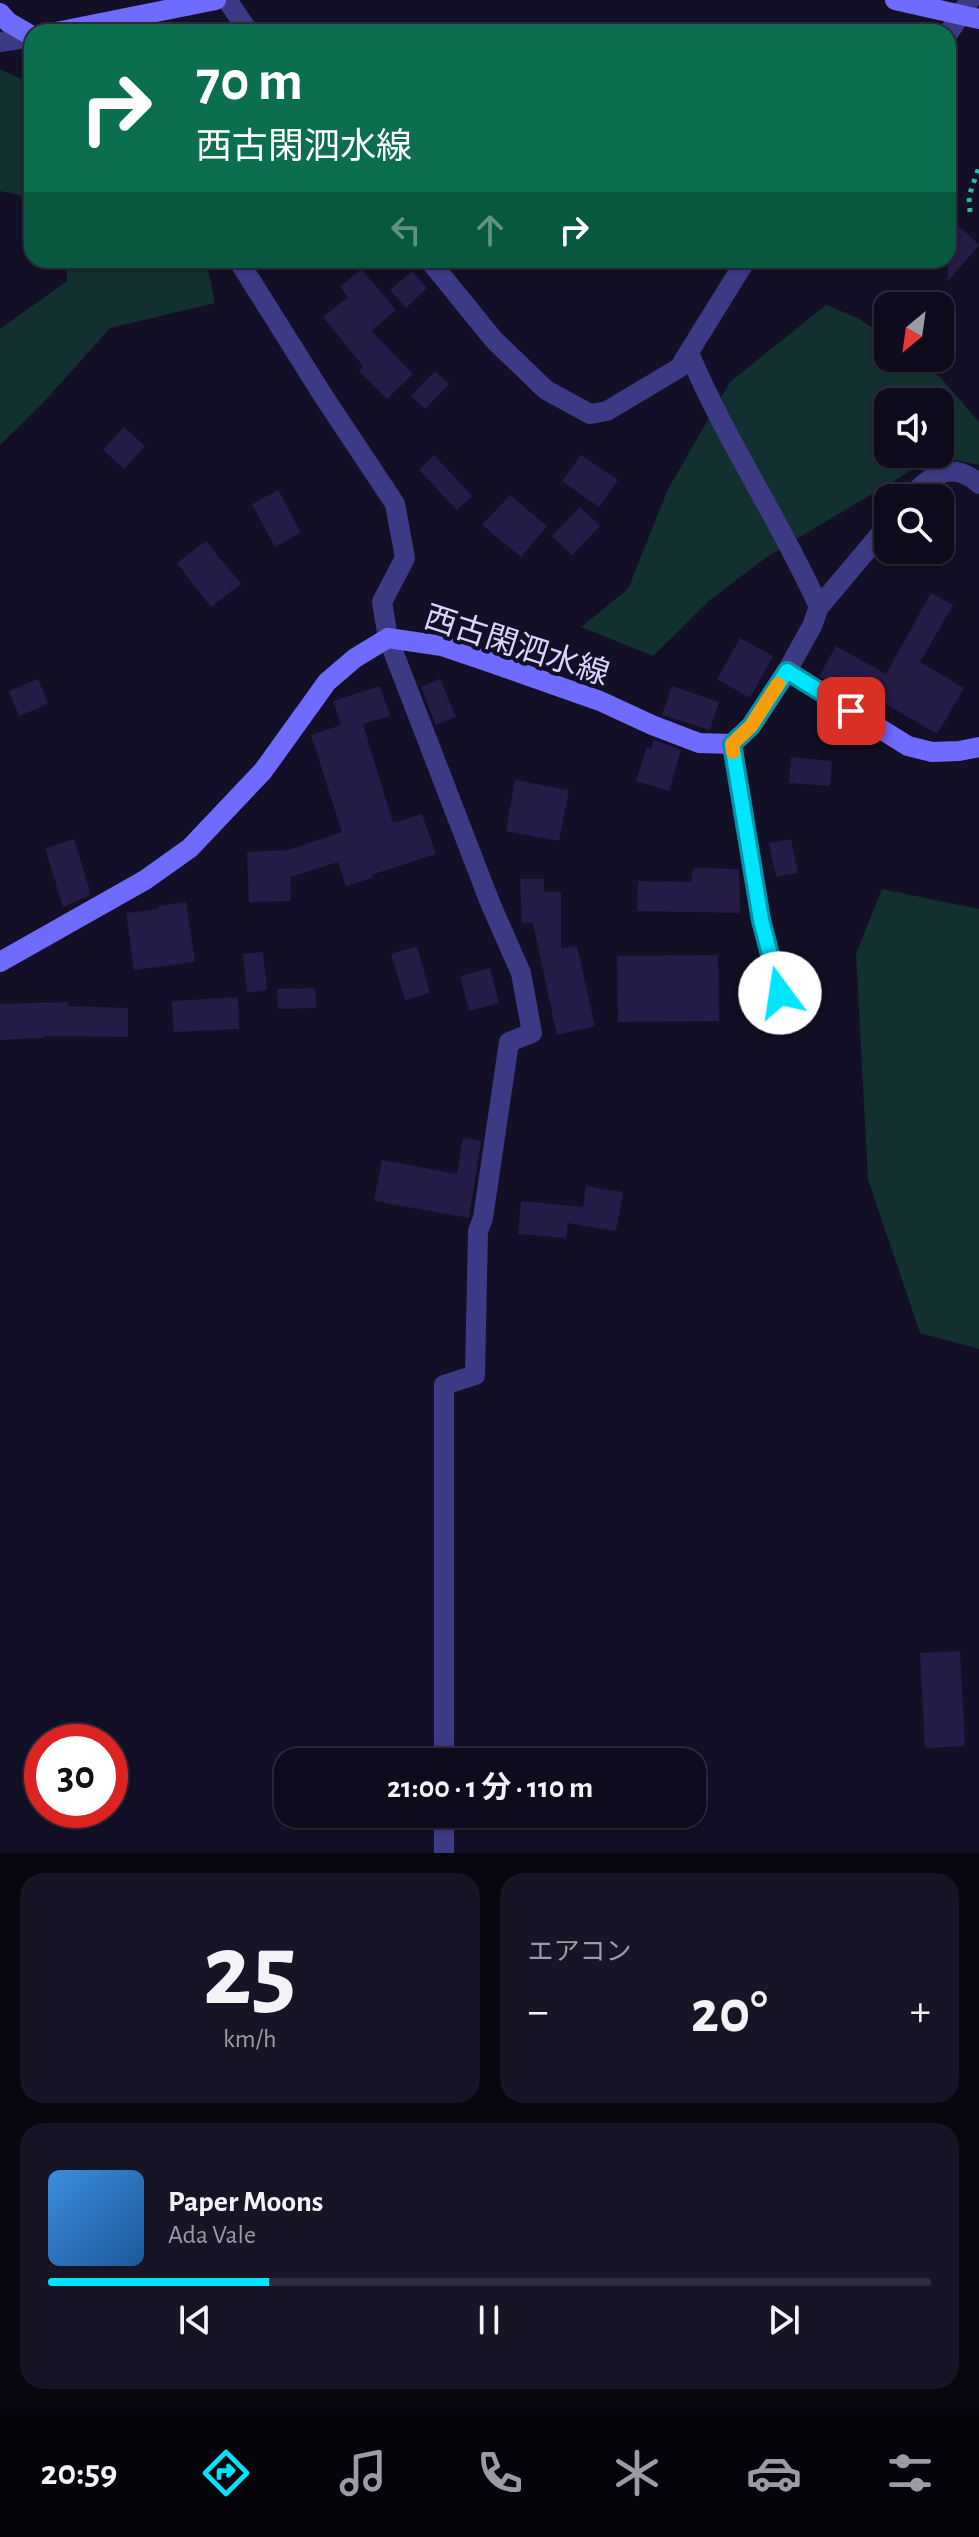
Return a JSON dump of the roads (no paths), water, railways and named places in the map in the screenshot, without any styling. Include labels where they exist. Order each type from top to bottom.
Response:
[{"type":"main road","points":[[96,24],[216,0]]},
{"type":"main road","points":[[895,0],[970,11]]},
{"type":"main road","points":[[3,26],[24,33]]},
{"type":"main road","name":"西古閑泗水線","points":[[0,962],[145,880],[190,848],[263,771],[327,682],[355,658],[388,638],[442,646],[600,701],[699,743],[732,744]]},
{"type":"main road","points":[[732,744],[751,726],[787,671],[908,746],[932,752],[979,747]]},
{"type":"street","points":[[227,0],[244,24]]},
{"type":"street","points":[[956,26],[970,11]]},
{"type":"street","points":[[243,268],[395,504],[405,558],[382,602],[388,638],[491,905],[521,973],[532,1033],[509,1042],[483,1218],[478,1231],[475,1375],[444,1385],[444,1748]]},
{"type":"street","points":[[436,268],[494,340],[546,390],[590,414],[607,411],[679,368],[741,268]]},
{"type":"street","points":[[689,353],[705,391],[797,558],[819,607]]},
{"type":"street","points":[[926,484],[943,472],[955,471],[979,484]]},
{"type":"street","points":[[787,671],[819,607],[874,542]]},
{"type":"street","points":[[732,744],[761,920],[786,1017]]},
{"type":"street","points":[[444,1828],[444,1853]]}]
